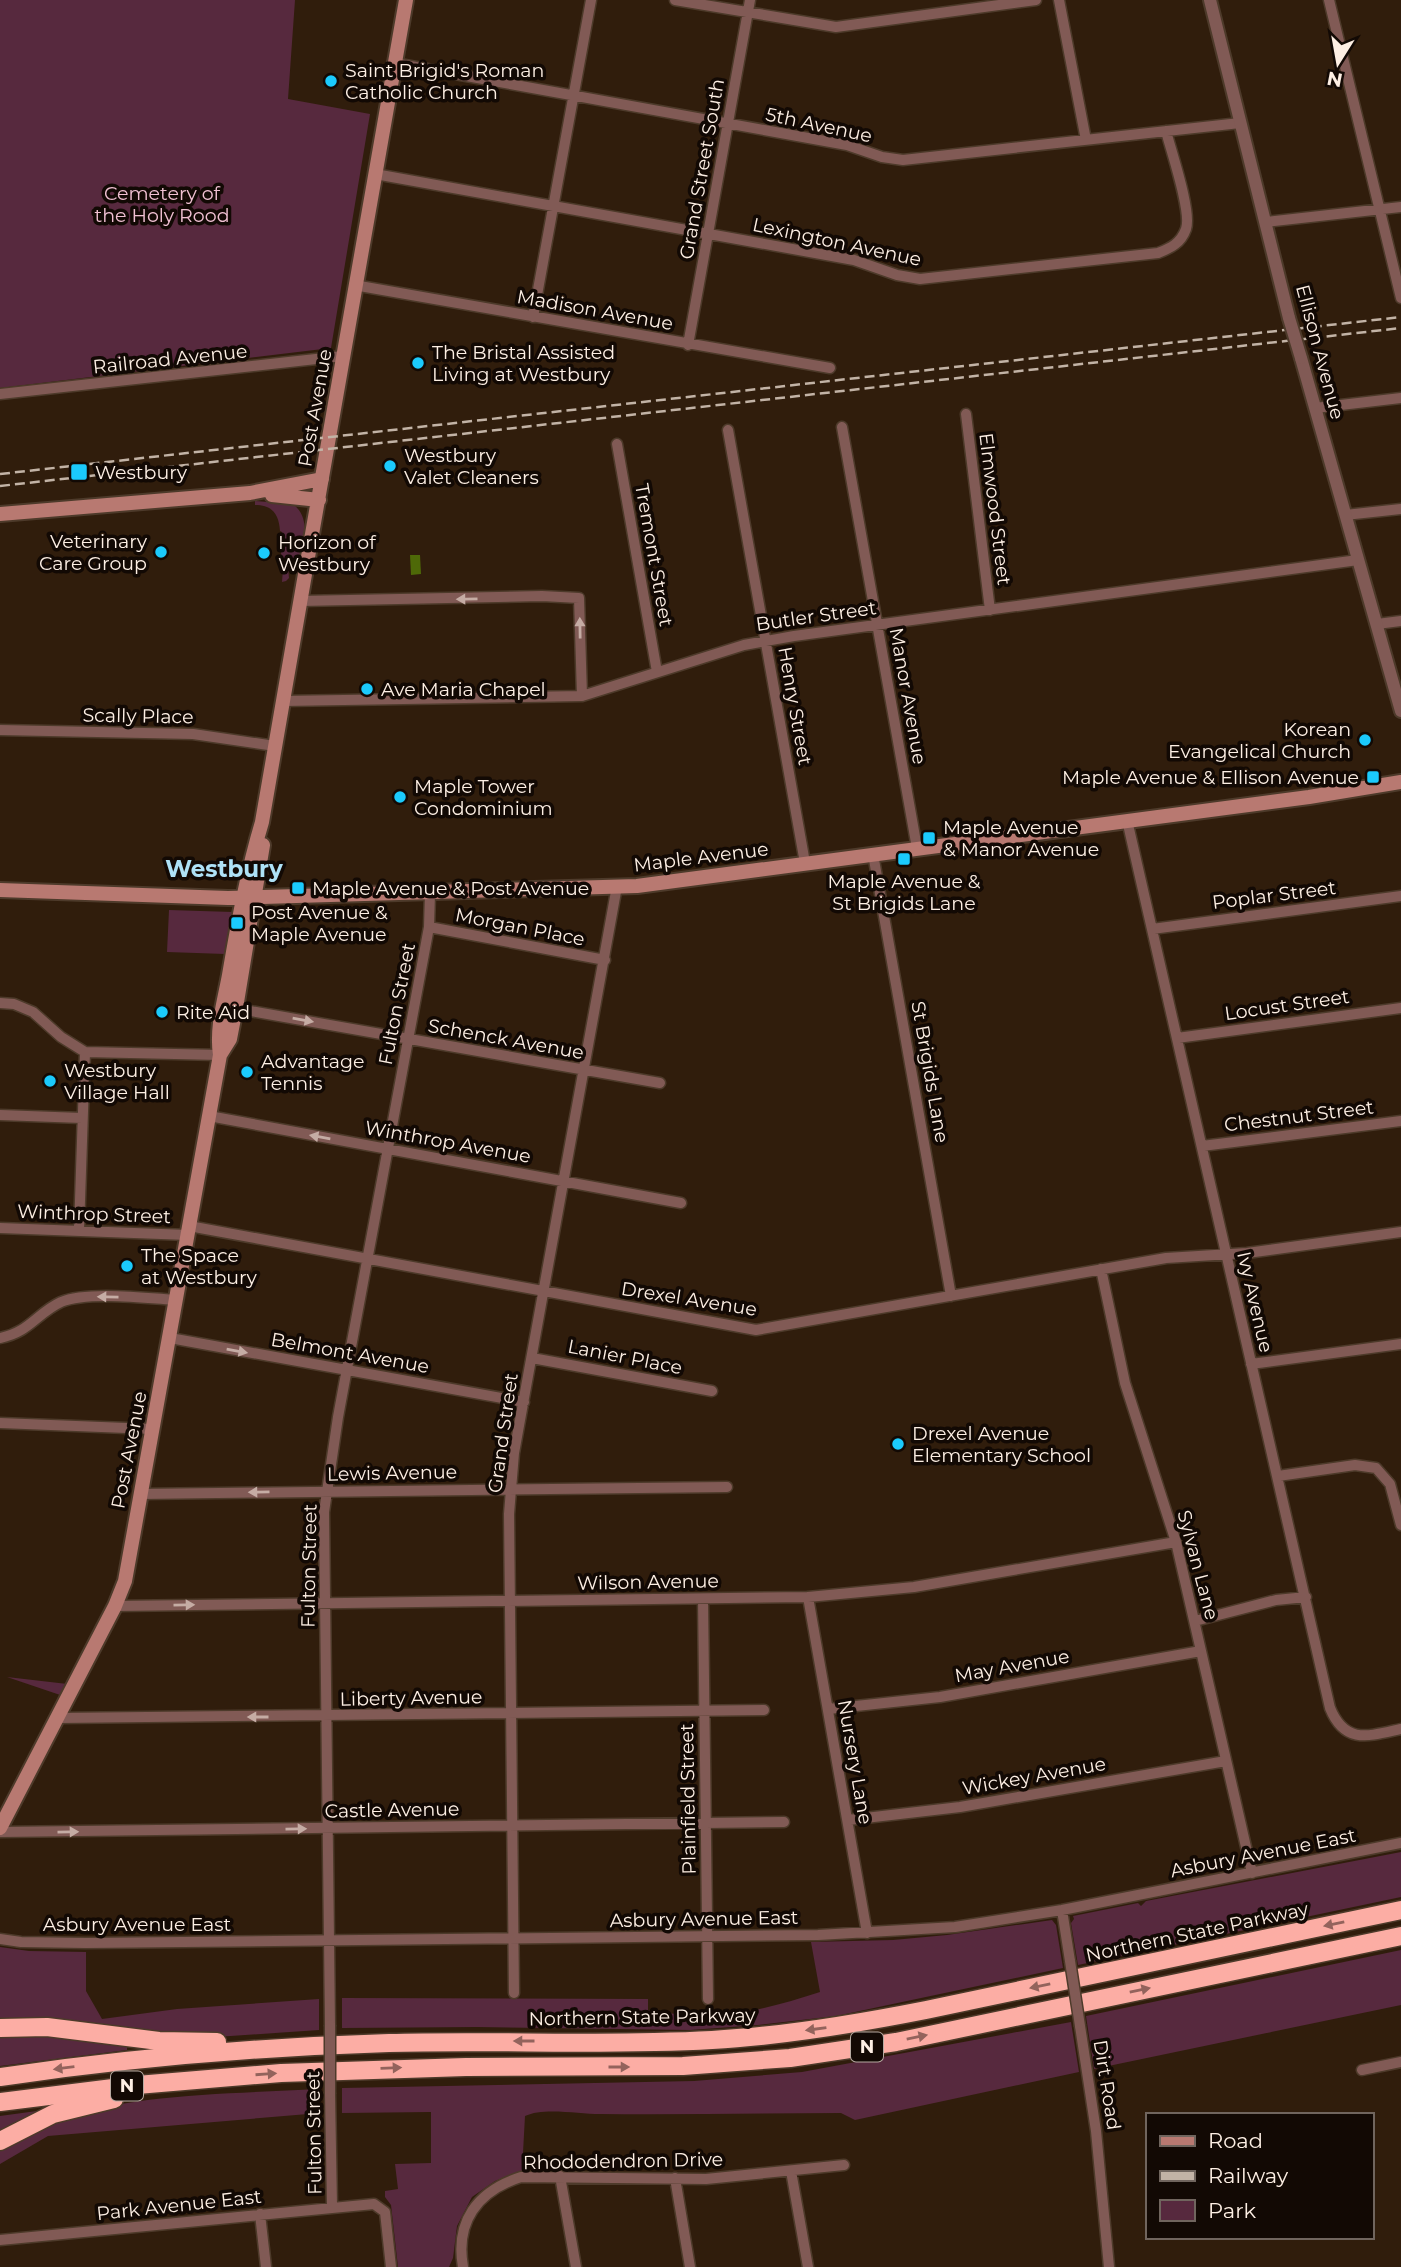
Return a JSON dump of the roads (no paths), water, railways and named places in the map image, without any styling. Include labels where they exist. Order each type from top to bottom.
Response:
[{"type":"highway","name":"Northern State Parkway","points":[[0,2077],[129,2061],[284,2048],[462,2041],[678,2041],[785,2034],[926,2010],[1401,1910]]},
{"type":"highway","name":"N","points":[[0,2102],[209,2078],[395,2068],[706,2065],[814,2055],[920,2037],[1401,1936]]},
{"type":"highway","points":[[0,2028],[47,2027],[159,2041],[215,2042],[284,2048]]},
{"type":"highway","points":[[0,2141],[33,2123],[76,2107],[209,2078]]},
{"type":"main road","name":"Post Avenue","points":[[0,1830],[116,1606],[125,1581],[220,1055],[217,1037],[229,1007],[249,898],[263,842],[262,822],[406,0]]},
{"type":"main road","points":[[0,514],[250,493],[322,480]]},
{"type":"main road","points":[[250,493],[319,500]]},
{"type":"main road","name":"Maple Avenue","points":[[0,890],[249,898],[637,886],[1309,797],[1401,782]]},
{"type":"street","points":[[533,317],[591,0]]},
{"type":"street","points":[[675,0],[836,27],[1036,0]]},
{"type":"street","name":"Grand Street South","points":[[688,345],[750,0]]},
{"type":"street","points":[[1059,0],[1086,140]]},
{"type":"street","name":"Ellison Avenue","points":[[1210,0],[1289,318],[1401,711]]},
{"type":"street","points":[[1329,0],[1401,298]]},
{"type":"street","name":"5th Avenue","points":[[394,63],[847,145],[882,157],[903,160],[1240,123]]},
{"type":"street","name":"Lexington Avenue","points":[[374,174],[854,260],[897,275],[920,279],[1158,253],[1176,244],[1187,226],[1188,215],[1166,131]]},
{"type":"street","points":[[1266,222],[1401,207]]},
{"type":"street","name":"Madison Avenue","points":[[354,285],[830,368]]},
{"type":"street","name":"Railroad Avenue","points":[[0,394],[343,356]]},
{"type":"street","points":[[1315,408],[1401,397]]},
{"type":"street","name":"Elmwood Street","points":[[966,414],[990,610]]},
{"type":"street","name":"Manor Avenue","points":[[842,427],[918,848]]},
{"type":"street","name":"Henry Street","points":[[728,430],[805,863]]},
{"type":"street","name":"Tremont Street","points":[[617,444],[657,672]]},
{"type":"street","points":[[1345,515],[1401,509]]},
{"type":"street","name":"Butler Street","points":[[283,701],[582,696],[744,645],[1358,560]]},
{"type":"street","points":[[300,601],[535,596],[579,598],[582,696]]},
{"type":"street","points":[[1377,624],[1401,621]]},
{"type":"street","name":"Scally Place","points":[[0,730],[193,734],[275,746]]},
{"type":"street","name":"Ivy Avenue","points":[[1127,820],[1330,1708],[1334,1718],[1350,1734],[1367,1736],[1401,1730]]},
{"type":"street","name":"St Brigids Lane","points":[[873,854],[951,1296]]},
{"type":"street","name":"Grand Street","points":[[514,1993],[509,1514],[514,1452],[617,886]]},
{"type":"street","name":"Fulton Street","points":[[332,2207],[324,1512],[347,1370],[429,927],[430,893]]},
{"type":"street","name":"Poplar Street","points":[[1152,929],[1401,897]]},
{"type":"street","name":"Morgan Place","points":[[429,927],[605,960]]},
{"type":"street","points":[[0,1003],[14,1004],[33,1012],[61,1037],[85,1052],[220,1055]]},
{"type":"street","name":"Schenck Avenue","points":[[229,1007],[660,1083]]},
{"type":"street","name":"Locust Street","points":[[1177,1038],[1401,1008]]},
{"type":"street","points":[[79,1230],[85,1052]]},
{"type":"street","points":[[0,1115],[82,1118]]},
{"type":"street","name":"Winthrop Avenue","points":[[209,1116],[681,1203]]},
{"type":"street","name":"Chestnut Street","points":[[1202,1146],[1401,1121]]},
{"type":"street","name":"Winthrop Street","points":[[0,1228],[188,1231]]},
{"type":"street","name":"Drexel Avenue","points":[[188,1231],[367,1260],[756,1330],[1166,1258],[1226,1254],[1401,1232]]},
{"type":"street","name":"Sylvan Lane","points":[[1101,1269],[1125,1383],[1176,1542],[1252,1873]]},
{"type":"street","points":[[0,1338],[23,1330],[52,1306],[75,1297],[176,1300]]},
{"type":"street","name":"Belmont Avenue","points":[[170,1338],[524,1402]]},
{"type":"street","points":[[1251,1364],[1401,1344]]},
{"type":"street","name":"Lanier Place","points":[[532,1357],[712,1391]]},
{"type":"street","points":[[0,1423],[152,1429]]},
{"type":"street","points":[[1278,1476],[1355,1465],[1376,1468],[1390,1484],[1401,1525]]},
{"type":"street","name":"Lewis Avenue","points":[[141,1494],[727,1487]]},
{"type":"street","name":"Wilson Avenue","points":[[116,1606],[808,1597],[914,1587],[1176,1542]]},
{"type":"street","name":"Nursery Lane","points":[[808,1597],[867,1933]]},
{"type":"street","points":[[1195,1621],[1276,1600],[1306,1597]]},
{"type":"street","name":"Plainfield Street","points":[[703,1599],[708,1999]]},
{"type":"street","name":"May Avenue","points":[[828,1709],[940,1697],[1201,1651]]},
{"type":"street","name":"Liberty Avenue","points":[[58,1718],[765,1710]]},
{"type":"street","name":"Wickey Avenue","points":[[848,1820],[960,1807],[1226,1761]]},
{"type":"street","name":"Castle Avenue","points":[[0,1830],[784,1822]]},
{"type":"street","name":"Asbury Avenue East","points":[[0,1939],[73,1943],[513,1939],[867,1933],[955,1927],[1062,1910],[1401,1843]]},
{"type":"street","name":"Dirt Road","points":[[1062,1910],[1096,2131],[1109,2267]]},
{"type":"street","points":[[1362,2070],[1401,2062]]},
{"type":"street","name":"Rhododendron Drive","points":[[463,2267],[459,2247],[462,2229],[468,2216],[478,2203],[497,2188],[521,2177],[727,2178],[844,2165]]},
{"type":"street","points":[[791,2171],[808,2267]]},
{"type":"street","points":[[560,2176],[576,2267]]},
{"type":"street","points":[[675,2178],[690,2267]]},
{"type":"street","name":"Park Avenue East","points":[[0,2240],[374,2204],[385,2212],[391,2267]]},
{"type":"street","points":[[260,2214],[266,2267]]},
{"type":"railway","points":[[0,474],[1401,317]]},
{"type":"railway","points":[[0,486],[1401,328]]},
{"type":"place","name":"Saint Brigid's Roman Catholic Church","points":[[331,81]]},
{"type":"place","name":"The Bristal Assisted Living at Westbury","points":[[418,363]]},
{"type":"place","name":"Westbury Valet Cleaners","points":[[390,466]]},
{"type":"place","name":"Westbury","points":[[79,472]]},
{"type":"place","name":"Veterinary Care Group","points":[[161,552]]},
{"type":"place","name":"Horizon of Westbury","points":[[264,553]]},
{"type":"place","name":"Ave Maria Chapel","points":[[367,689]]},
{"type":"place","name":"Korean Evangelical Church","points":[[1365,740]]},
{"type":"place","name":"Maple Avenue & Ellison Avenue","points":[[1373,777]]},
{"type":"place","name":"Maple Tower Condominium","points":[[400,797]]},
{"type":"place","name":"Maple Avenue & Manor Avenue","points":[[929,838]]},
{"type":"place","name":"Maple Avenue & St Brigids Lane","points":[[904,859]]},
{"type":"place","name":"Maple Avenue & Post Avenue","points":[[298,888]]},
{"type":"place","name":"Post Avenue & Maple Avenue","points":[[237,923]]},
{"type":"place","name":"Rite Aid","points":[[162,1012]]},
{"type":"place","name":"Advantage Tennis","points":[[247,1072]]},
{"type":"place","name":"Westbury Village Hall","points":[[50,1081]]},
{"type":"place","name":"The Space at Westbury","points":[[127,1266]]},
{"type":"place","name":"Drexel Avenue Elementary School","points":[[898,1444]]},
{"type":"district","name":"Westbury","points":[[224,869]]},
{"type":"park label","name":"Cemetery of the Holy Rood","points":[[162,204]]}]
